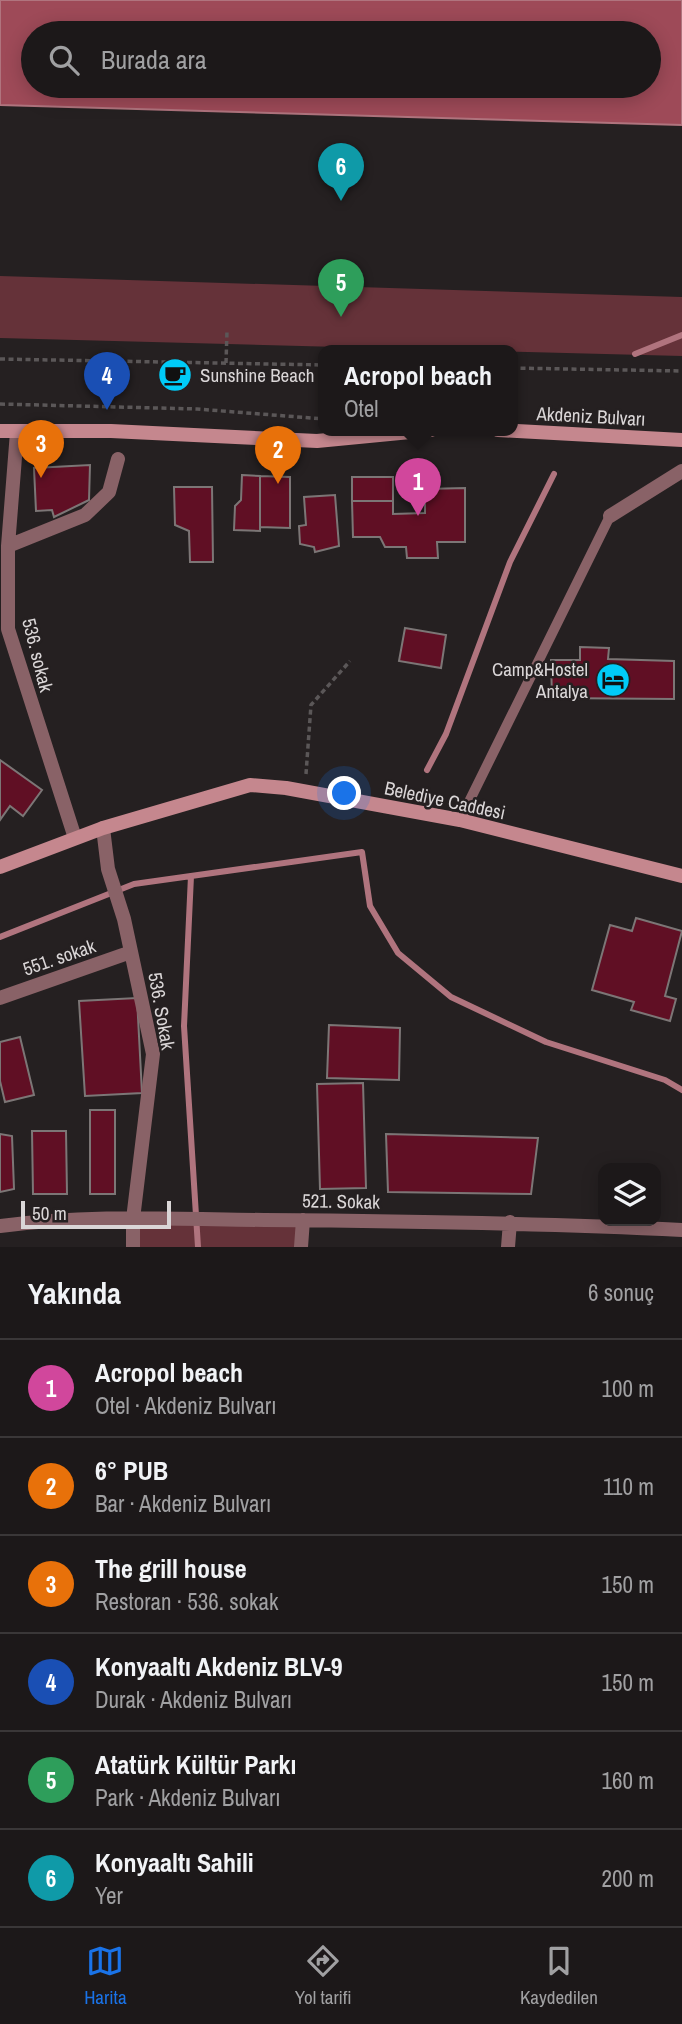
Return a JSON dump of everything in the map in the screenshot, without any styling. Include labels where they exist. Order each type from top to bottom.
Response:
[{"type":"main road","points":[[0,431],[111,431],[317,441],[369,436]]},
{"type":"main road","name":"Akdeniz Bulvarı","points":[[518,431],[682,440]]},
{"type":"main road","name":"Belediye Caddesi","points":[[0,867],[103,828],[250,785],[305,792],[460,820],[682,876]]},
{"type":"street","name":"536. sokak","points":[[17,432],[8,546],[8,629],[75,838]]},
{"type":"street","points":[[8,546],[85,515],[109,492],[118,458]]},
{"type":"street","points":[[610,516],[682,471]]},
{"type":"street","name":"536. Sokak","points":[[103,828],[108,869],[124,919],[153,1054],[133,1219],[133,1247]]},
{"type":"street","name":"551. sokak","points":[[0,998],[131,952]]},
{"type":"street","name":"521. Sokak","points":[[0,1226],[48,1220],[209,1219],[510,1222],[682,1230]]},
{"type":"street","points":[[301,1247],[303,1220]]},
{"type":"street","points":[[508,1247],[510,1222]]},
{"type":"lane","points":[[460,820],[610,516]]},
{"type":"path","points":[[226,363],[228,331]]},
{"type":"path","points":[[0,359],[318,365]]},
{"type":"path","points":[[518,368],[682,371]]},
{"type":"path","points":[[0,404],[197,409],[318,419]]},
{"type":"path","points":[[305,792],[312,705],[350,661]]},
{"type":"shaded area","points":[[0,0],[682,0],[682,125],[0,105]]},
{"type":"shaded area","points":[[0,276],[682,297],[682,356],[518,352],[518,345],[318,346],[0,338]]},
{"type":"shaded area","points":[[133,1219],[303,1220],[301,1247],[133,1247]]},
{"type":"building","points":[[90,465],[89,500],[54,517],[52,510],[36,511],[34,468]]},
{"type":"building","points":[[242,475],[260,476],[260,531],[234,530],[235,506],[241,500]]},
{"type":"building","points":[[260,476],[290,477],[290,528],[260,527]]},
{"type":"building","points":[[352,477],[393,477],[393,501],[352,501]]},
{"type":"building","points":[[174,487],[212,487],[213,562],[190,562],[189,531],[175,525]]},
{"type":"building","points":[[465,488],[465,542],[437,542],[438,558],[407,558],[406,547],[385,547],[380,537],[353,537],[352,501],[393,501],[393,514],[425,513],[425,489]]},
{"type":"building","points":[[335,495],[339,546],[315,552],[314,547],[300,544],[299,526],[306,525],[304,497]]},
{"type":"building","points":[[405,628],[446,635],[441,668],[399,661]]},
{"type":"building","name":"Camp&Hostel Antalya","points":[[580,647],[609,648],[608,659],[674,661],[674,699],[552,698],[551,660],[580,660]]},
{"type":"building","points":[[0,760],[42,790],[23,816],[10,806],[0,820]]},
{"type":"building","points":[[636,918],[682,931],[665,996],[676,999],[670,1021],[631,1010],[634,1002],[592,990],[610,925],[632,931]]},
{"type":"building","points":[[137,998],[142,1093],[85,1096],[79,1001]]},
{"type":"building","points":[[329,1025],[400,1028],[399,1080],[327,1078]]},
{"type":"building","points":[[20,1037],[34,1095],[5,1102],[0,1081],[0,1042]]},
{"type":"building","points":[[363,1083],[366,1188],[320,1189],[317,1084]]},
{"type":"building","points":[[90,1110],[115,1110],[115,1194],[90,1194]]},
{"type":"building","points":[[32,1131],[66,1131],[67,1194],[33,1194]]},
{"type":"building","points":[[0,1134],[12,1136],[14,1189],[0,1192]]},
{"type":"building","points":[[386,1134],[538,1138],[531,1194],[388,1192]]},
{"type":"waterway","points":[[635,354],[682,335]]},
{"type":"waterway","points":[[427,770],[446,734],[510,562],[554,474]]},
{"type":"waterway","points":[[0,937],[134,884],[362,852],[370,906],[398,953],[451,997],[546,1042],[665,1080],[682,1090]]},
{"type":"waterway","points":[[191,876],[184,1026],[198,1247]]},
{"type":"place","name":"Konyaaltı Sahili","points":[[341,201]]},
{"type":"place","name":"Atatürk Kültür Parkı","points":[[341,317]]},
{"type":"place","name":"Sunshine Beach","points":[[175,375]]},
{"type":"place","name":"Konyaaltı Akdeniz BLV-9","points":[[107,410]]},
{"type":"place","name":"The grill house","points":[[41,478]]},
{"type":"place","name":"6° PUB","points":[[278,484]]},
{"type":"place","name":"Acropol beach","points":[[418,516]]},
{"type":"place","name":"Camp&Hostel Antalya","points":[[613,680]]}]
